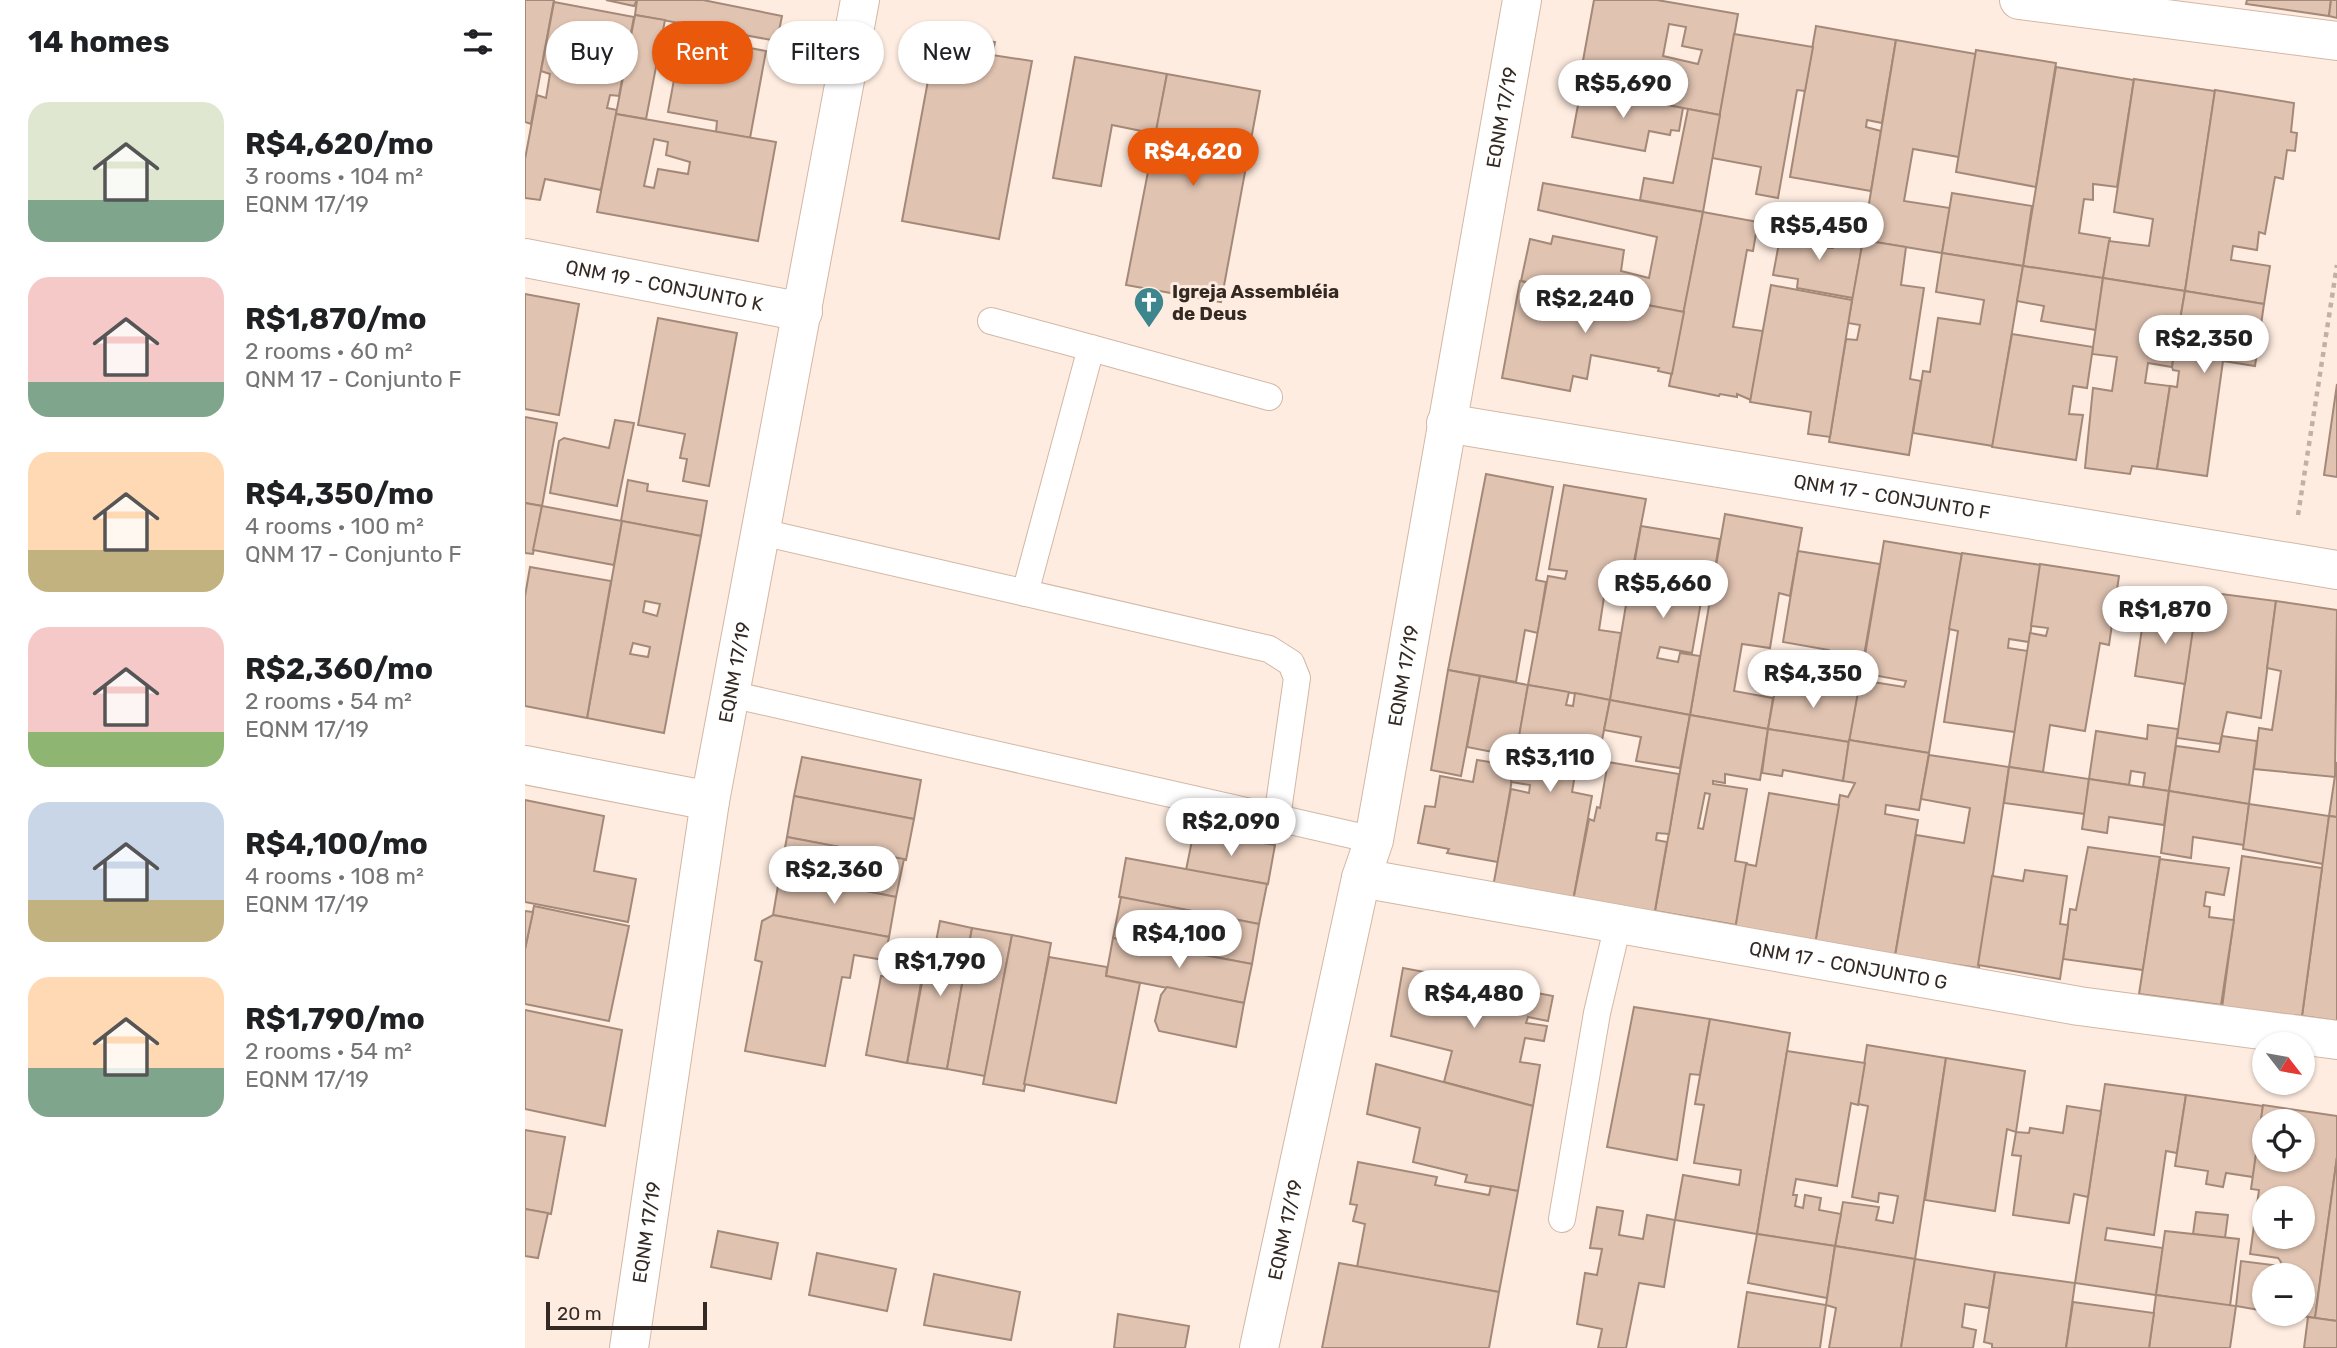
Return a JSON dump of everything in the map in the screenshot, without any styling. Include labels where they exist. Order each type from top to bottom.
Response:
[{"type":"street","name":"EQNM 17/19","points":[[629,1348],[711,801],[860,0]]},
{"type":"street","name":"EQNM 17/19","points":[[1259,1348],[1361,878],[1374,840],[1522,0]]},
{"type":"street","points":[[2019,0],[2337,41]]},
{"type":"street","name":"QNM 19 - CONJUNTO K","points":[[525,258],[803,312]]},
{"type":"street","name":"QNM 17 - CONJUNTO F","points":[[1446,423],[2337,570]]},
{"type":"street","points":[[525,765],[711,801]]},
{"type":"street","name":"QNM 17 - CONJUNTO G","points":[[1361,878],[2079,1006],[2337,1040]]},
{"type":"lane","points":[[991,321],[1269,397]]},
{"type":"lane","points":[[1025,593],[1091,348]]},
{"type":"lane","points":[[761,532],[1269,649],[1291,663],[1297,678],[1277,818]]},
{"type":"lane","points":[[730,694],[1374,840]]},
{"type":"lane","points":[[1562,1219],[1597,1013],[1618,924]]},
{"type":"path","points":[[2290,564],[2337,265]]},
{"type":"building","points":[[525,0],[554,0],[550,21],[546,21],[546,43],[531,124],[525,122]]},
{"type":"building","points":[[606,0],[637,0],[634,6]]},
{"type":"building","points":[[637,0],[703,0],[782,16],[781,21],[767,21],[767,39],[753,37],[753,21],[668,21],[635,15]]},
{"type":"building","points":[[1594,0],[1657,0],[1738,14],[1720,115],[1578,88]],"holes":[[[1669,24],[1686,27],[1682,46],[1702,50],[1698,64],[1663,56]]]},
{"type":"building","points":[[2247,0],[2331,0],[2329,16],[2246,4]]},
{"type":"building","points":[[2331,0],[2337,0],[2337,18],[2329,16]]},
{"type":"building","points":[[554,2],[634,17],[633,21],[550,21]]},
{"type":"building","points":[[635,15],[665,20],[652,21],[653,84],[646,119],[616,114],[622,84],[638,84],[638,21],[634,21]]},
{"type":"building","points":[[1816,26],[1896,40],[1882,123],[1867,120],[1866,127],[1881,131],[1871,191],[1790,177]]},
{"type":"building","points":[[1734,34],[1813,47],[1805,91],[1797,90],[1778,198],[1756,194],[1761,167],[1712,158]]},
{"type":"building","points":[[1896,40],[1976,54],[1959,157],[1913,149],[1904,201],[1950,208],[1942,253],[1863,240]]},
{"type":"building","points":[[546,44],[546,73],[541,71]]},
{"type":"building","points":[[753,49],[766,51],[750,138],[716,132],[717,121],[668,112],[673,84],[753,84]]},
{"type":"building","points":[[1976,50],[2056,63],[2036,187],[1956,172]]},
{"type":"building","points":[[995,55],[1032,61],[999,239],[902,221],[927,84],[995,84]]},
{"type":"building","points":[[1075,57],[1167,74],[1156,134],[1112,125],[1101,186],[1053,178]]},
{"type":"building","points":[[2056,67],[2134,80],[2117,187],[2093,184],[2093,200],[2084,199],[2079,233],[2110,238],[2103,278],[2023,266]]},
{"type":"building","points":[[1167,74],[1260,91],[1221,302],[1126,285]]},
{"type":"building","points":[[2134,79],[2215,91],[2185,291],[2103,278],[2109,241],[2149,246],[2153,219],[2114,212]]},
{"type":"building","points":[[548,84],[621,84],[619,96],[610,95],[607,108],[617,110],[601,190],[545,179],[540,200],[525,198],[525,159],[537,95],[546,98]]},
{"type":"building","points":[[1581,89],[1683,108],[1679,131],[1671,130],[1670,135],[1649,131],[1645,151],[1572,137]]},
{"type":"building","points":[[2215,90],[2294,103],[2291,132],[2297,133],[2295,151],[2287,150],[2283,179],[2275,177],[2265,234],[2259,232],[2257,250],[2233,246],[2231,260],[2270,266],[2264,304],[2185,291]]},
{"type":"building","points":[[1688,109],[1720,115],[1703,212],[1640,200],[1644,178],[1673,183]]},
{"type":"building","points":[[616,114],[776,142],[758,241],[597,212]],"holes":[[[654,139],[668,142],[666,155],[690,162],[688,174],[658,169],[654,188],[644,186]]]},
{"type":"building","points":[[1543,183],[1703,212],[1684,312],[1521,281],[1530,239],[1551,244],[1553,236],[1624,250],[1621,271],[1649,278],[1657,237],[1538,210]]},
{"type":"building","points":[[1952,193],[2032,206],[2023,266],[1942,253]]},
{"type":"building","points":[[1703,212],[1758,222],[1753,251],[1747,250],[1733,327],[1763,331],[1751,400],[1737,394],[1737,397],[1719,396],[1669,386]]},
{"type":"building","points":[[1782,227],[1829,235],[1827,248],[1833,248],[1836,236],[1863,240],[1853,298],[1797,288],[1798,279],[1773,275]]},
{"type":"building","points":[[1863,240],[1906,247],[1901,285],[1924,288],[1910,379],[1921,381],[1909,455],[1829,442],[1846,339],[1857,340],[1860,325],[1848,323]]},
{"type":"building","points":[[1942,253],[2023,266],[1993,446],[1913,433],[1923,371],[1930,372],[1938,318],[1980,324],[1984,300],[1936,292]]},
{"type":"building","points":[[2023,266],[2103,278],[2096,330],[2041,321],[2044,306],[2017,301]]},
{"type":"building","points":[[2103,278],[2185,291],[2172,367],[2148,363],[2145,383],[2170,386],[2157,469],[2132,466],[2130,474],[2085,468],[2093,388],[2112,391],[2117,357],[2092,354]]},
{"type":"building","points":[[1520,281],[1684,312],[1672,374],[1658,371],[1659,368],[1591,355],[1587,379],[1573,376],[1570,391],[1502,378]]},
{"type":"building","points":[[1771,285],[1852,300],[1830,437],[1808,434],[1811,412],[1750,402]]},
{"type":"building","points":[[2185,291],[2264,304],[2255,366],[2223,361],[2207,476],[2157,469],[2170,386],[2177,387],[2179,371],[2173,370],[2172,367]]},
{"type":"building","points":[[525,294],[579,304],[559,415],[525,409]]},
{"type":"building","points":[[658,318],[737,333],[709,486],[683,481],[687,459],[680,458],[685,434],[638,425]]},
{"type":"building","points":[[2012,334],[2093,347],[2087,388],[2073,386],[2069,414],[2083,415],[2076,460],[1992,447]]},
{"type":"building","points":[[2337,384],[2337,477],[2324,475]]},
{"type":"building","points":[[525,417],[557,423],[542,506],[525,503]]},
{"type":"building","points":[[615,420],[634,423],[617,506],[550,493],[559,441],[564,438],[609,448]]},
{"type":"building","points":[[1486,474],[1553,487],[1536,580],[1546,582],[1538,633],[1525,630],[1516,682],[1448,670]]},
{"type":"building","points":[[628,480],[648,484],[647,491],[707,501],[701,536],[621,521]]},
{"type":"building","points":[[1564,485],[1646,499],[1633,567],[1609,564],[1599,630],[1621,633],[1610,700],[1528,685],[1548,576],[1565,579],[1567,571],[1549,569]]},
{"type":"building","points":[[525,503],[542,506],[533,554],[525,553]]},
{"type":"building","points":[[542,506],[622,521],[614,565],[533,550]]},
{"type":"building","points":[[1725,514],[1802,528],[1790,596],[1779,593],[1770,648],[1742,644],[1734,691],[1773,698],[1768,729],[1690,715]]},
{"type":"building","points":[[622,521],[701,536],[664,733],[587,718]],"holes":[[[645,601],[660,604],[657,616],[643,612]],[[633,643],[650,647],[648,657],[630,654]]]},
{"type":"building","points":[[1641,526],[1720,539],[1713,580],[1705,579],[1692,653],[1660,647],[1657,658],[1678,662],[1680,653],[1700,656],[1690,715],[1610,700],[1628,593],[1632,593],[1635,582],[1631,582]]},
{"type":"building","points":[[1884,541],[1962,554],[1929,753],[1849,740],[1860,680],[1904,687],[1906,681],[1862,673]]},
{"type":"building","points":[[1798,551],[1880,564],[1859,684],[1825,678],[1829,650],[1783,642]]},
{"type":"building","points":[[1962,553],[2041,565],[2029,642],[2009,639],[2008,648],[2028,651],[2015,732],[1944,722],[1958,631],[1949,629]]},
{"type":"building","points":[[2040,564],[2119,576],[2109,645],[2100,643],[2085,731],[2050,725],[2043,772],[2009,767],[2030,633],[2046,636],[2048,628],[2031,626]]},
{"type":"building","points":[[530,567],[611,581],[587,718],[525,706],[525,596]]},
{"type":"building","points":[[2198,591],[2276,601],[2261,718],[2227,712],[2220,744],[2177,738]]},
{"type":"building","points":[[2276,601],[2337,610],[2335,777],[2254,769],[2259,728],[2272,730],[2281,671],[2267,668]]},
{"type":"building","points":[[2145,608],[2195,615],[2185,684],[2135,676]]},
{"type":"building","points":[[1448,670],[1480,676],[1461,776],[1431,770]]},
{"type":"building","points":[[1480,676],[1528,685],[1498,862],[1447,853],[1449,849],[1418,843],[1425,806],[1435,807],[1440,776],[1473,782],[1477,760],[1496,763],[1498,753],[1467,747]]},
{"type":"building","points":[[1777,679],[1858,692],[1849,742],[1768,729]]},
{"type":"building","points":[[1528,685],[1569,692],[1566,705],[1573,706],[1575,693],[1610,700],[1598,760],[1578,757],[1572,792],[1592,796],[1573,901],[1493,887],[1511,789],[1529,793],[1530,785],[1511,782]]},
{"type":"building","points":[[1610,700],[1690,715],[1680,768],[1636,761],[1641,737],[1604,730]]},
{"type":"building","points":[[1690,715],[1768,729],[1760,780],[1725,774],[1725,783],[1713,781],[1713,784],[1747,789],[1735,861],[1747,863],[1736,925],[1655,911]],"holes":[[[1705,793],[1710,794],[1703,829],[1698,828]]]},
{"type":"building","points":[[2148,725],[2178,729],[2169,791],[2143,787],[2145,773],[2131,771],[2129,785],[2089,779],[2096,731],[2147,739]]},
{"type":"building","points":[[1768,729],[1849,742],[1843,781],[1783,770],[1782,776],[1762,773]]},
{"type":"building","points":[[2222,736],[2257,741],[2249,804],[2169,791],[2176,746],[2219,752]]},
{"type":"building","points":[[1849,740],[1929,753],[1919,810],[1886,805],[1885,814],[1918,820],[1895,956],[1815,944],[1840,795],[1848,797],[1855,783],[1843,781]]},
{"type":"building","points":[[1929,755],[2009,767],[1979,968],[1895,956],[1916,835],[1964,843],[1970,808],[1921,799]]},
{"type":"building","points":[[802,757],[921,780],[914,819],[794,796]]},
{"type":"building","points":[[1608,762],[1679,774],[1669,834],[1657,833],[1656,840],[1667,842],[1654,916],[1573,901],[1589,819],[1594,821],[1597,807],[1600,808]]},
{"type":"building","points":[[2337,762],[2337,817],[2329,816]]},
{"type":"building","points":[[2009,767],[2089,779],[2085,814],[2004,803]]},
{"type":"building","points":[[2089,779],[2169,791],[2164,825],[2109,817],[2107,833],[2082,829]]},
{"type":"building","points":[[2169,791],[2249,804],[2244,845],[2193,837],[2191,858],[2161,853]]},
{"type":"building","points":[[1769,793],[1839,805],[1815,944],[1735,930],[1746,864],[1756,866]]},
{"type":"building","points":[[794,796],[914,819],[906,860],[787,837]]},
{"type":"building","points":[[525,800],[604,816],[594,871],[636,879],[628,922],[525,902]]},
{"type":"building","points":[[2249,804],[2329,816],[2323,864],[2243,849]]},
{"type":"building","points":[[2329,816],[2337,817],[2337,1021],[2302,1016]]},
{"type":"building","points":[[1194,831],[1275,845],[1268,884],[1186,870]]},
{"type":"building","points":[[787,837],[904,859],[896,897],[780,874]]},
{"type":"building","points":[[2088,847],[2160,857],[2143,970],[2063,959],[2070,909],[2076,910]]},
{"type":"building","points":[[2242,856],[2322,868],[2302,1016],[2222,1008]]},
{"type":"building","points":[[1126,858],[1267,884],[1259,924],[1119,897]]},
{"type":"building","points":[[2160,859],[2229,868],[2224,895],[2206,892],[2204,906],[2210,907],[2209,917],[2234,920],[2221,1005],[2139,994]]},
{"type":"building","points":[[2025,870],[2067,876],[2060,924],[2068,925],[2060,979],[1978,965],[1992,876],[2023,881]]},
{"type":"building","points":[[780,874],[896,897],[889,937],[773,915]]},
{"type":"building","points":[[1121,897],[1259,924],[1252,964],[1113,938]]},
{"type":"building","points":[[534,906],[629,926],[609,1021],[525,1004],[525,949]]},
{"type":"building","points":[[525,911],[533,912],[525,949]]},
{"type":"building","points":[[773,915],[889,937],[884,960],[854,955],[850,978],[842,977],[825,1066],[745,1051],[762,962],[755,960],[762,921]]},
{"type":"building","points":[[940,921],[972,928],[947,1069],[907,1063],[924,972],[930,973]]},
{"type":"building","points":[[972,928],[1012,935],[985,1076],[947,1069]]},
{"type":"building","points":[[1012,935],[1051,943],[1024,1091],[983,1084]]},
{"type":"building","points":[[1113,938],[1252,964],[1244,1003],[1106,976]]},
{"type":"building","points":[[1049,957],[1107,967],[1106,976],[1140,983],[1116,1103],[1024,1084]]},
{"type":"building","points":[[1403,968],[1553,996],[1548,1021],[1528,1017],[1526,1023],[1547,1026],[1544,1041],[1525,1038],[1520,1062],[1540,1065],[1533,1106],[1444,1082],[1452,1051],[1391,1036]]},
{"type":"building","points":[[881,976],[921,983],[907,1063],[866,1055]]},
{"type":"building","points":[[1167,987],[1244,1003],[1236,1047],[1159,1031],[1155,1021],[1161,995]]},
{"type":"building","points":[[1634,1007],[1710,1019],[1700,1075],[1690,1074],[1677,1160],[1607,1147]]},
{"type":"building","points":[[525,1010],[622,1030],[605,1126],[525,1109]]},
{"type":"building","points":[[1710,1019],[1790,1033],[1757,1234],[1675,1220],[1683,1175],[1739,1185],[1741,1170],[1694,1163],[1704,1105],[1695,1104]]},
{"type":"building","points":[[1867,1045],[1946,1058],[1915,1259],[1835,1246],[1843,1202],[1879,1207],[1876,1220],[1893,1223],[1898,1196],[1879,1193],[1878,1202],[1852,1197],[1868,1106],[1858,1104]]},
{"type":"building","points":[[1787,1051],[1865,1063],[1858,1105],[1851,1103],[1837,1186],[1796,1179],[1793,1195],[1797,1195],[1795,1206],[1803,1208],[1805,1195],[1821,1198],[1819,1210],[1841,1214],[1835,1246],[1757,1234]]},
{"type":"building","points":[[1946,1058],[2025,1071],[2016,1132],[2007,1129],[1995,1211],[1925,1200]]},
{"type":"building","points":[[1376,1064],[1533,1106],[1518,1191],[1465,1182],[1467,1175],[1413,1162],[1420,1128],[1367,1114]]},
{"type":"building","points":[[2105,1084],[2186,1095],[2177,1153],[2166,1151],[2154,1235],[2107,1228],[2105,1240],[2163,1248],[2156,1295],[2075,1283]]},
{"type":"building","points":[[2186,1095],[2263,1106],[2263,1109],[2252,1109],[2253,1177],[2226,1173],[2223,1187],[2206,1184],[2208,1171],[2175,1166]]},
{"type":"building","points":[[2263,1105],[2290,1109],[2262,1109]]},
{"type":"building","points":[[2067,1106],[2101,1111],[2088,1197],[2074,1194],[2069,1223],[2013,1215],[2021,1156],[2012,1155],[2016,1132],[2029,1133],[2030,1128],[2063,1133]]},
{"type":"building","points":[[2315,1113],[2337,1116],[2337,1157],[2315,1318],[2315,1263],[2281,1263],[2278,1258],[2250,1254],[2252,1240],[2252,1249],[2315,1249],[2315,1186],[2252,1186],[2251,1189],[2253,1172],[2315,1172]]},
{"type":"building","points":[[525,1130],[565,1137],[551,1214],[525,1209]]},
{"type":"building","points":[[2337,1157],[2337,1321],[2315,1318]]},
{"type":"building","points":[[1358,1162],[1437,1177],[1435,1185],[1489,1195],[1491,1186],[1518,1191],[1499,1292],[1357,1267],[1365,1224],[1353,1221],[1357,1205],[1350,1204]]},
{"type":"building","points":[[1597,1207],[1623,1211],[1619,1235],[1643,1239],[1647,1215],[1675,1220],[1664,1287],[1639,1283],[1626,1348],[1598,1348],[1602,1329],[1577,1324],[1585,1273],[1597,1275],[1602,1249],[1590,1248]]},
{"type":"building","points":[[525,1209],[548,1213],[538,1258],[525,1256]]},
{"type":"building","points":[[2196,1212],[2228,1215],[2225,1238],[2193,1234]]},
{"type":"building","points":[[718,1231],[778,1243],[771,1279],[711,1267]]},
{"type":"building","points":[[2165,1231],[2239,1239],[2230,1306],[2156,1295]]},
{"type":"building","points":[[1757,1234],[1835,1246],[1827,1298],[1748,1283]]},
{"type":"building","points":[[1835,1246],[1915,1259],[1901,1348],[1829,1348],[1836,1308],[1826,1305]]},
{"type":"building","points":[[817,1253],[896,1269],[887,1311],[809,1295]]},
{"type":"building","points":[[1915,1259],[1995,1272],[1989,1308],[1965,1304],[1962,1327],[1976,1330],[1973,1348],[1901,1348]]},
{"type":"building","points":[[2241,1261],[2257,1263],[2252,1263],[2252,1309],[2236,1306]]},
{"type":"building","points":[[1339,1263],[1499,1292],[1489,1348],[1322,1348]]},
{"type":"building","points":[[1995,1272],[2075,1283],[2066,1348],[1992,1348],[1992,1344],[1984,1342]]},
{"type":"building","points":[[934,1274],[1020,1292],[1011,1340],[924,1325]]},
{"type":"building","points":[[1747,1292],[1826,1305],[1820,1348],[1738,1348]]},
{"type":"building","points":[[2156,1295],[2236,1306],[2230,1348],[2149,1348]]},
{"type":"building","points":[[2073,1302],[2154,1313],[2149,1348],[2066,1348]]},
{"type":"building","points":[[1118,1314],[1189,1326],[1185,1348],[1114,1348]]},
{"type":"building","points":[[2315,1318],[2337,1321],[2337,1348],[2304,1348],[2307,1326],[2315,1326]]},
{"type":"place","name":"Igreja Assembléia de Deus","points":[[1149,329]]}]
